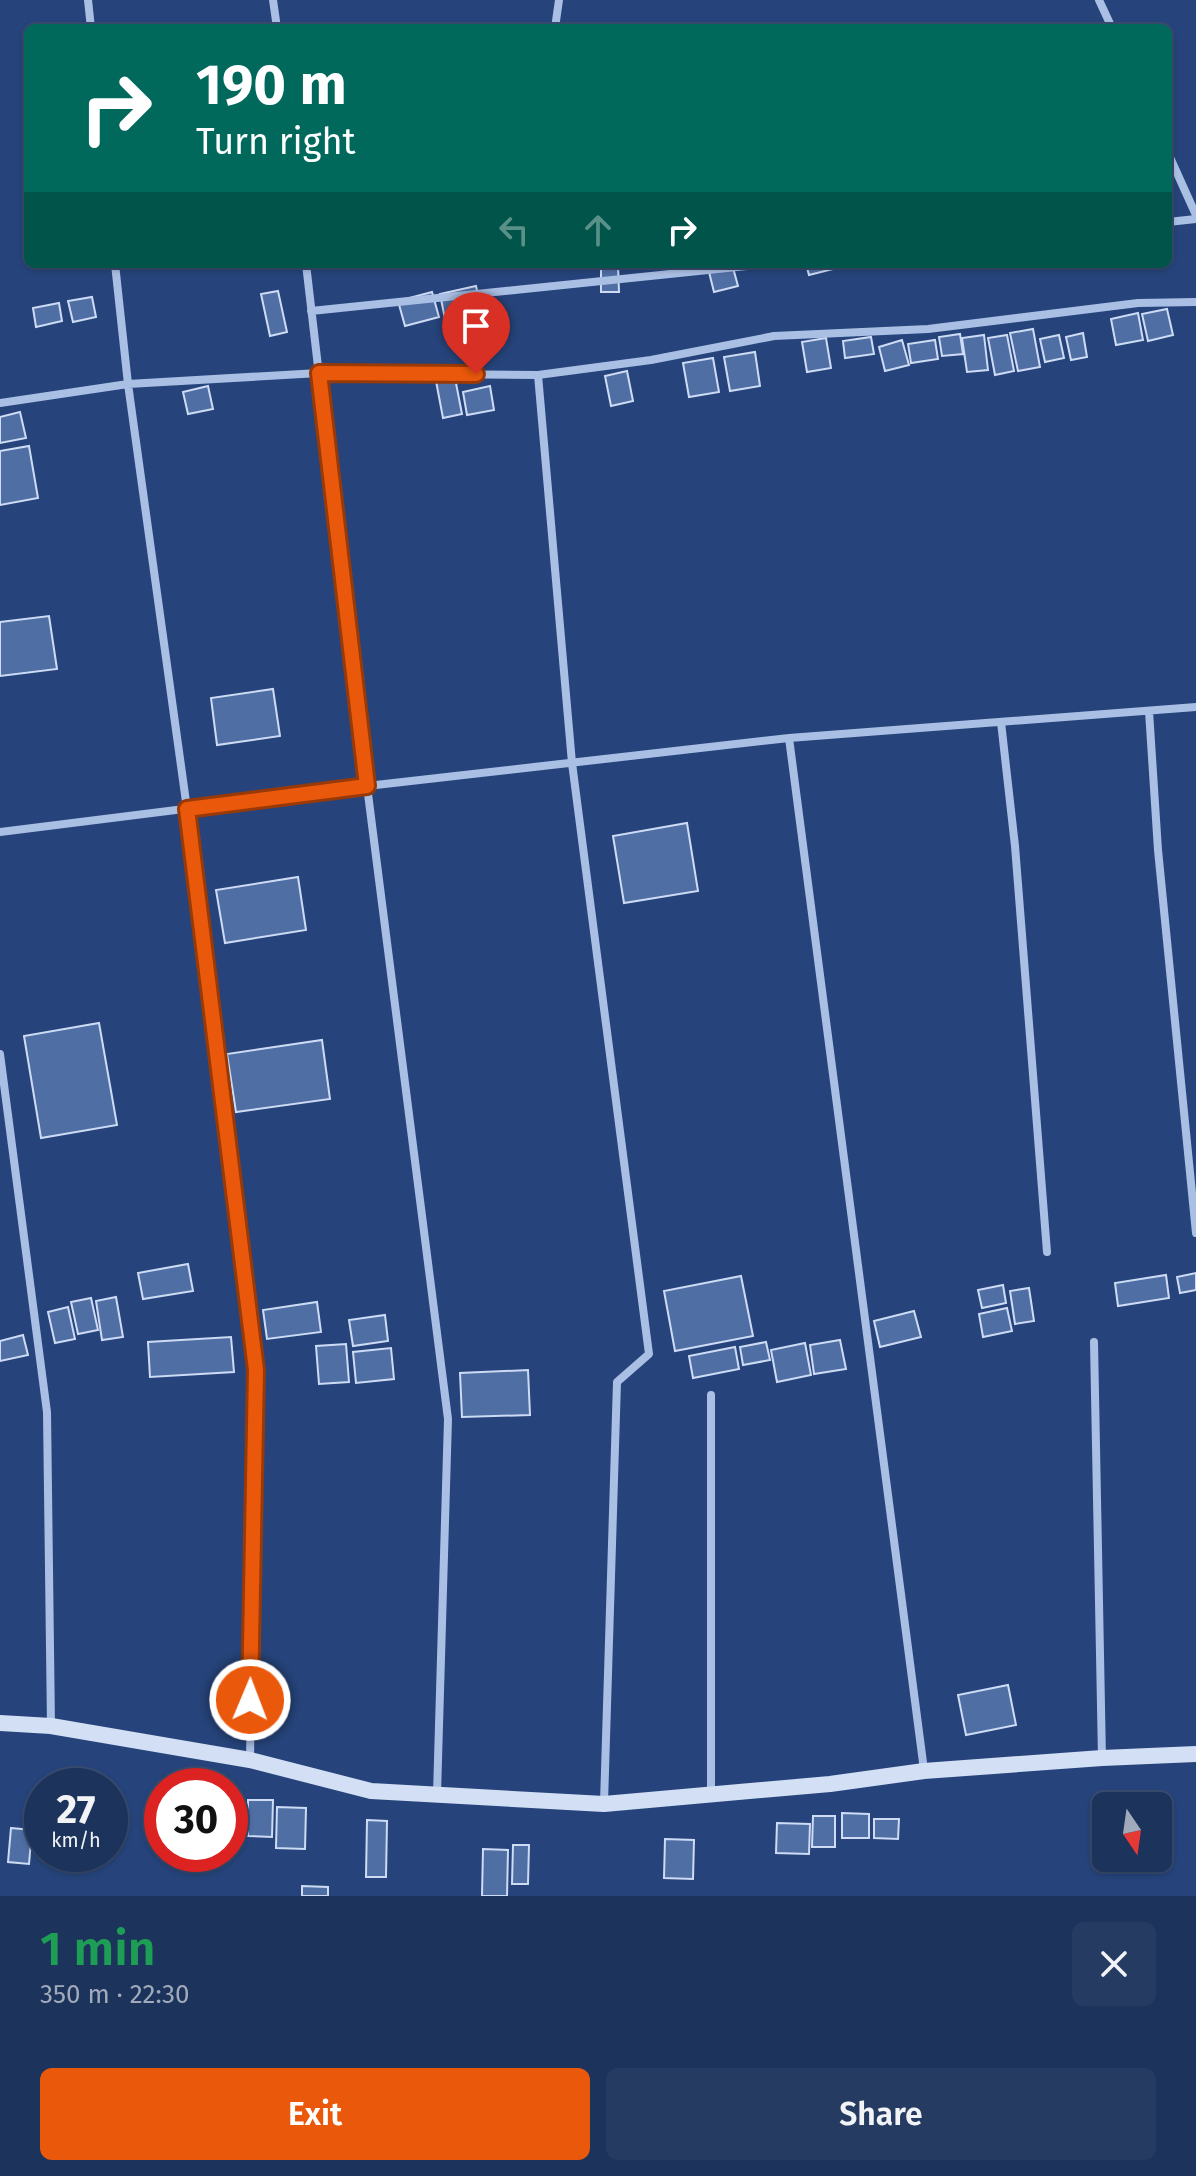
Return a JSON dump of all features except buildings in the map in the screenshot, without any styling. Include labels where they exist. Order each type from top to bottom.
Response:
[{"type":"street","points":[[88,0],[91,24]]},
{"type":"street","points":[[273,0],[276,24]]},
{"type":"street","points":[[556,24],[559,0]]},
{"type":"street","points":[[1099,0],[1110,24]]},
{"type":"street","points":[[1172,162],[1196,217],[1172,221]]},
{"type":"street","points":[[115,268],[128,384],[187,809],[256,1370],[250,1760]]},
{"type":"street","points":[[306,268],[367,786],[448,1419],[437,1795]]},
{"type":"street","points":[[311,311],[728,268]]},
{"type":"street","points":[[0,403],[128,384],[319,373],[538,375],[651,360],[774,336],[928,329],[1138,303],[1196,302]]},
{"type":"street","points":[[538,375],[572,763],[649,1354],[617,1382],[604,1804]]},
{"type":"street","points":[[0,832],[789,738],[1196,707]]},
{"type":"street","points":[[1149,711],[1158,850],[1196,1233]]},
{"type":"street","points":[[1001,722],[1015,846],[1047,1252]]},
{"type":"street","points":[[789,738],[924,1771]]},
{"type":"street","points":[[0,1054],[47,1412],[51,1726]]},
{"type":"street","points":[[1094,1342],[1102,1758]]},
{"type":"street","points":[[711,1395],[711,1794]]},
{"type":"street","points":[[0,1723],[51,1726],[250,1760],[371,1791],[604,1804],[830,1784],[924,1771],[1196,1754]]},
{"type":"route","points":[[250,1700],[256,1370],[187,809],[367,786],[319,373],[476,374]]}]
